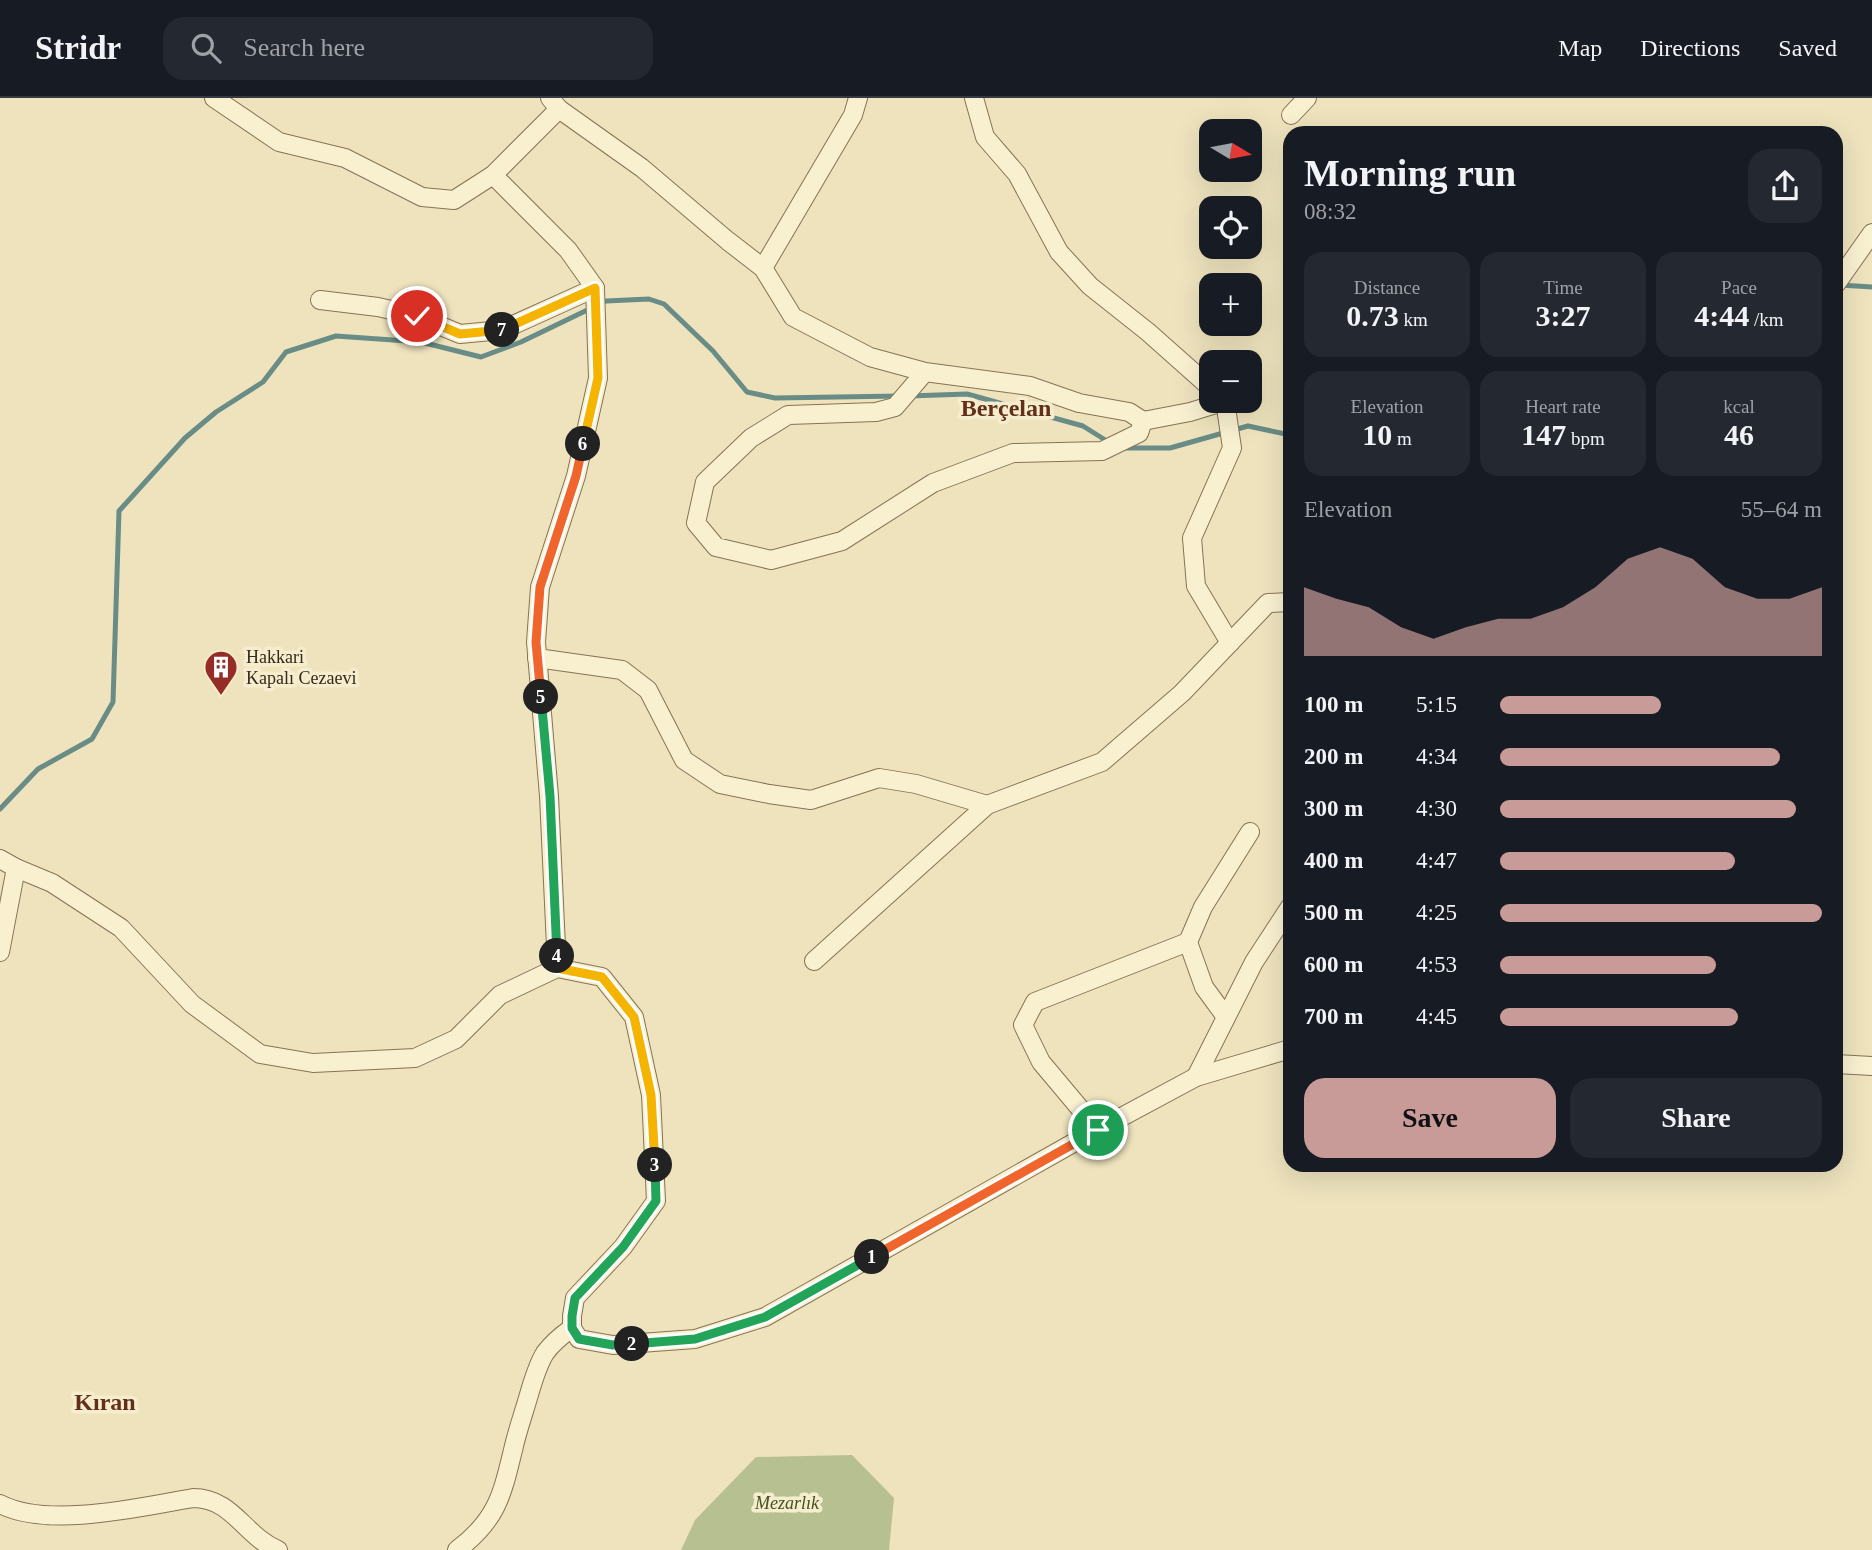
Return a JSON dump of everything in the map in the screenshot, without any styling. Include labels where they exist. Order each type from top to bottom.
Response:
[{"type":"street","points":[[214,98],[279,142],[345,158],[422,197],[454,200],[494,175],[554,104],[642,168],[763,268],[793,317],[870,357],[925,372],[1030,386],[1079,403],[1129,412],[1143,421],[1199,409]]},
{"type":"street","points":[[763,268],[853,115],[858,98]]},
{"type":"street","points":[[974,98],[985,137],[1017,174],[1059,252],[1090,286],[1199,377]]},
{"type":"street","points":[[1291,115],[1307,98]]},
{"type":"street","points":[[494,175],[568,250],[595,288],[598,378],[576,476],[540,587],[536,642],[550,796],[557,968]]},
{"type":"street","points":[[1843,274],[1872,233]]},
{"type":"street","points":[[320,300],[378,307],[417,316],[460,334],[502,330],[595,288]]},
{"type":"street","points":[[925,372],[895,407],[876,412],[788,415],[751,438],[705,482],[696,523],[716,547],[771,560],[842,541],[933,483],[1013,453],[1102,451],[1139,433],[1143,421]]},
{"type":"street","points":[[1228,413],[1232,448],[1192,538],[1196,586],[1230,643]]},
{"type":"street","points":[[814,961],[987,805],[1102,762],[1182,693],[1268,603],[1283,602]]},
{"type":"street","points":[[537,658],[622,670],[648,690],[684,760],[720,784],[811,800],[879,778],[916,784],[987,805]]},
{"type":"street","points":[[1226,1017],[1204,987],[1188,942],[1203,907],[1250,832]]},
{"type":"street","points":[[0,952],[8,863],[52,883],[121,928],[192,1004],[260,1054],[313,1063],[415,1058],[456,1039],[500,995],[557,968],[602,977],[634,1017],[651,1095],[656,1201],[623,1247],[575,1298],[572,1328],[579,1339],[613,1345],[695,1339],[765,1317],[1196,1077],[1283,1051]]},
{"type":"street","points":[[1196,1077],[1254,962],[1283,918]]},
{"type":"street","points":[[1098,1130],[1041,1062],[1023,1025],[1035,1002],[1188,942]]},
{"type":"street","points":[[1843,1064],[1872,1066]]},
{"type":"street","points":[[457,1550],[478,1532],[499,1502],[531,1388],[543,1356],[554,1342],[572,1328]]},
{"type":"street","points":[[0,1504],[24,1513],[52,1516],[109,1512],[203,1498],[221,1504],[258,1540],[278,1550]]},
{"type":"green space","name":"Mezarlık","points":[[852,1455],[894,1498],[889,1550],[681,1550],[695,1520],[756,1457]]},
{"type":"waterway","points":[[1843,285],[1872,287]]},
{"type":"waterway","points":[[0,809],[38,769],[92,739],[113,702],[119,511],[185,438],[216,412],[263,382],[286,352],[336,336],[421,342],[481,357],[521,342],[606,301],[649,299],[664,304],[713,351],[747,392],[775,398],[899,396]]},
{"type":"waterway","points":[[909,396],[967,394],[1083,426],[1110,443]]},
{"type":"waterway","points":[[1122,448],[1170,448],[1248,426],[1283,434]]},
{"type":"place","name":"Hakkari Kapalı Cezaevi","points":[[221,697]]},
{"type":"district","name":"Berçelan","points":[[1006,408]]},
{"type":"district","name":"Kıran","points":[[105,1402]]},
{"type":"route","points":[[417,316],[460,334],[502,330],[595,288],[598,378],[576,476],[540,587],[536,642],[550,796],[557,968],[602,977],[634,1017],[651,1095],[656,1201],[623,1247],[575,1298],[572,1328],[579,1339],[613,1345],[695,1339],[765,1317],[1098,1130]]}]
